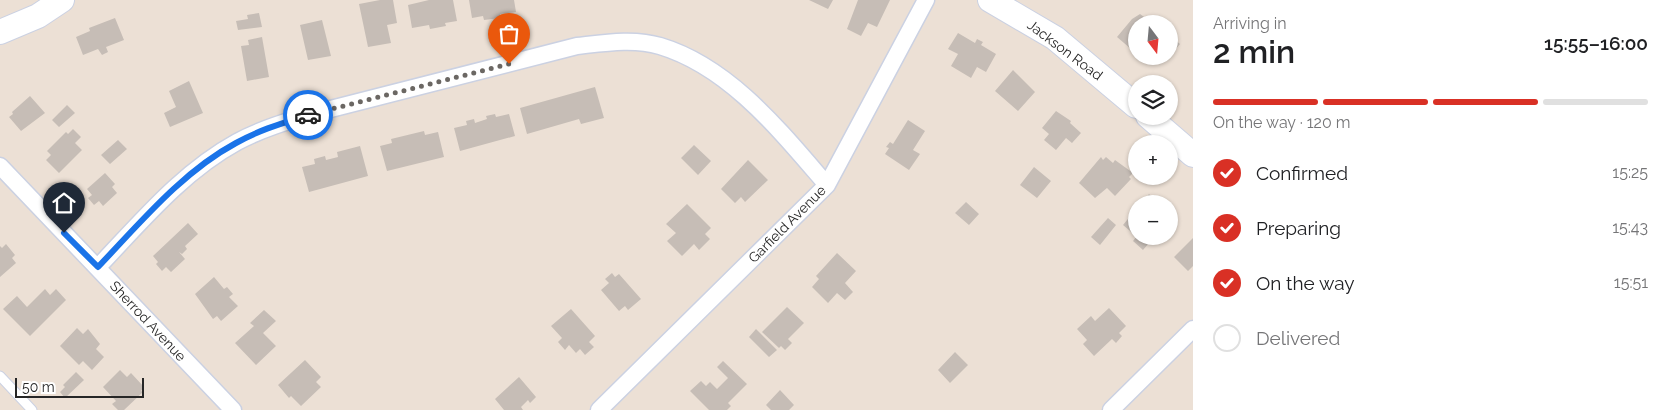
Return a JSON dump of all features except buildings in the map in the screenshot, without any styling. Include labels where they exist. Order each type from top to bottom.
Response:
[{"type":"main road","points":[[0,32],[38,16],[62,0]]},
{"type":"main road","name":"Jackson Road","points":[[990,0],[1055,38],[1128,99]]},
{"type":"main road","points":[[1158,125],[1193,155]]},
{"type":"street","name":"Garfield Avenue","points":[[598,410],[827,185],[926,0]]},
{"type":"street","points":[[98,267],[156,206],[186,178],[217,154],[275,125],[577,46],[610,42],[659,45],[697,62],[731,86],[778,127],[827,185]]},
{"type":"street","name":"Sherrod Avenue","points":[[0,166],[233,410]]},
{"type":"street","points":[[1111,410],[1193,329]]},
{"type":"lane","points":[[0,376],[32,410]]},
{"type":"way so far","points":[[308,115],[509,64]]},
{"type":"route","points":[[64,233],[98,267],[156,206],[186,178],[217,154],[275,125],[308,115]]}]
